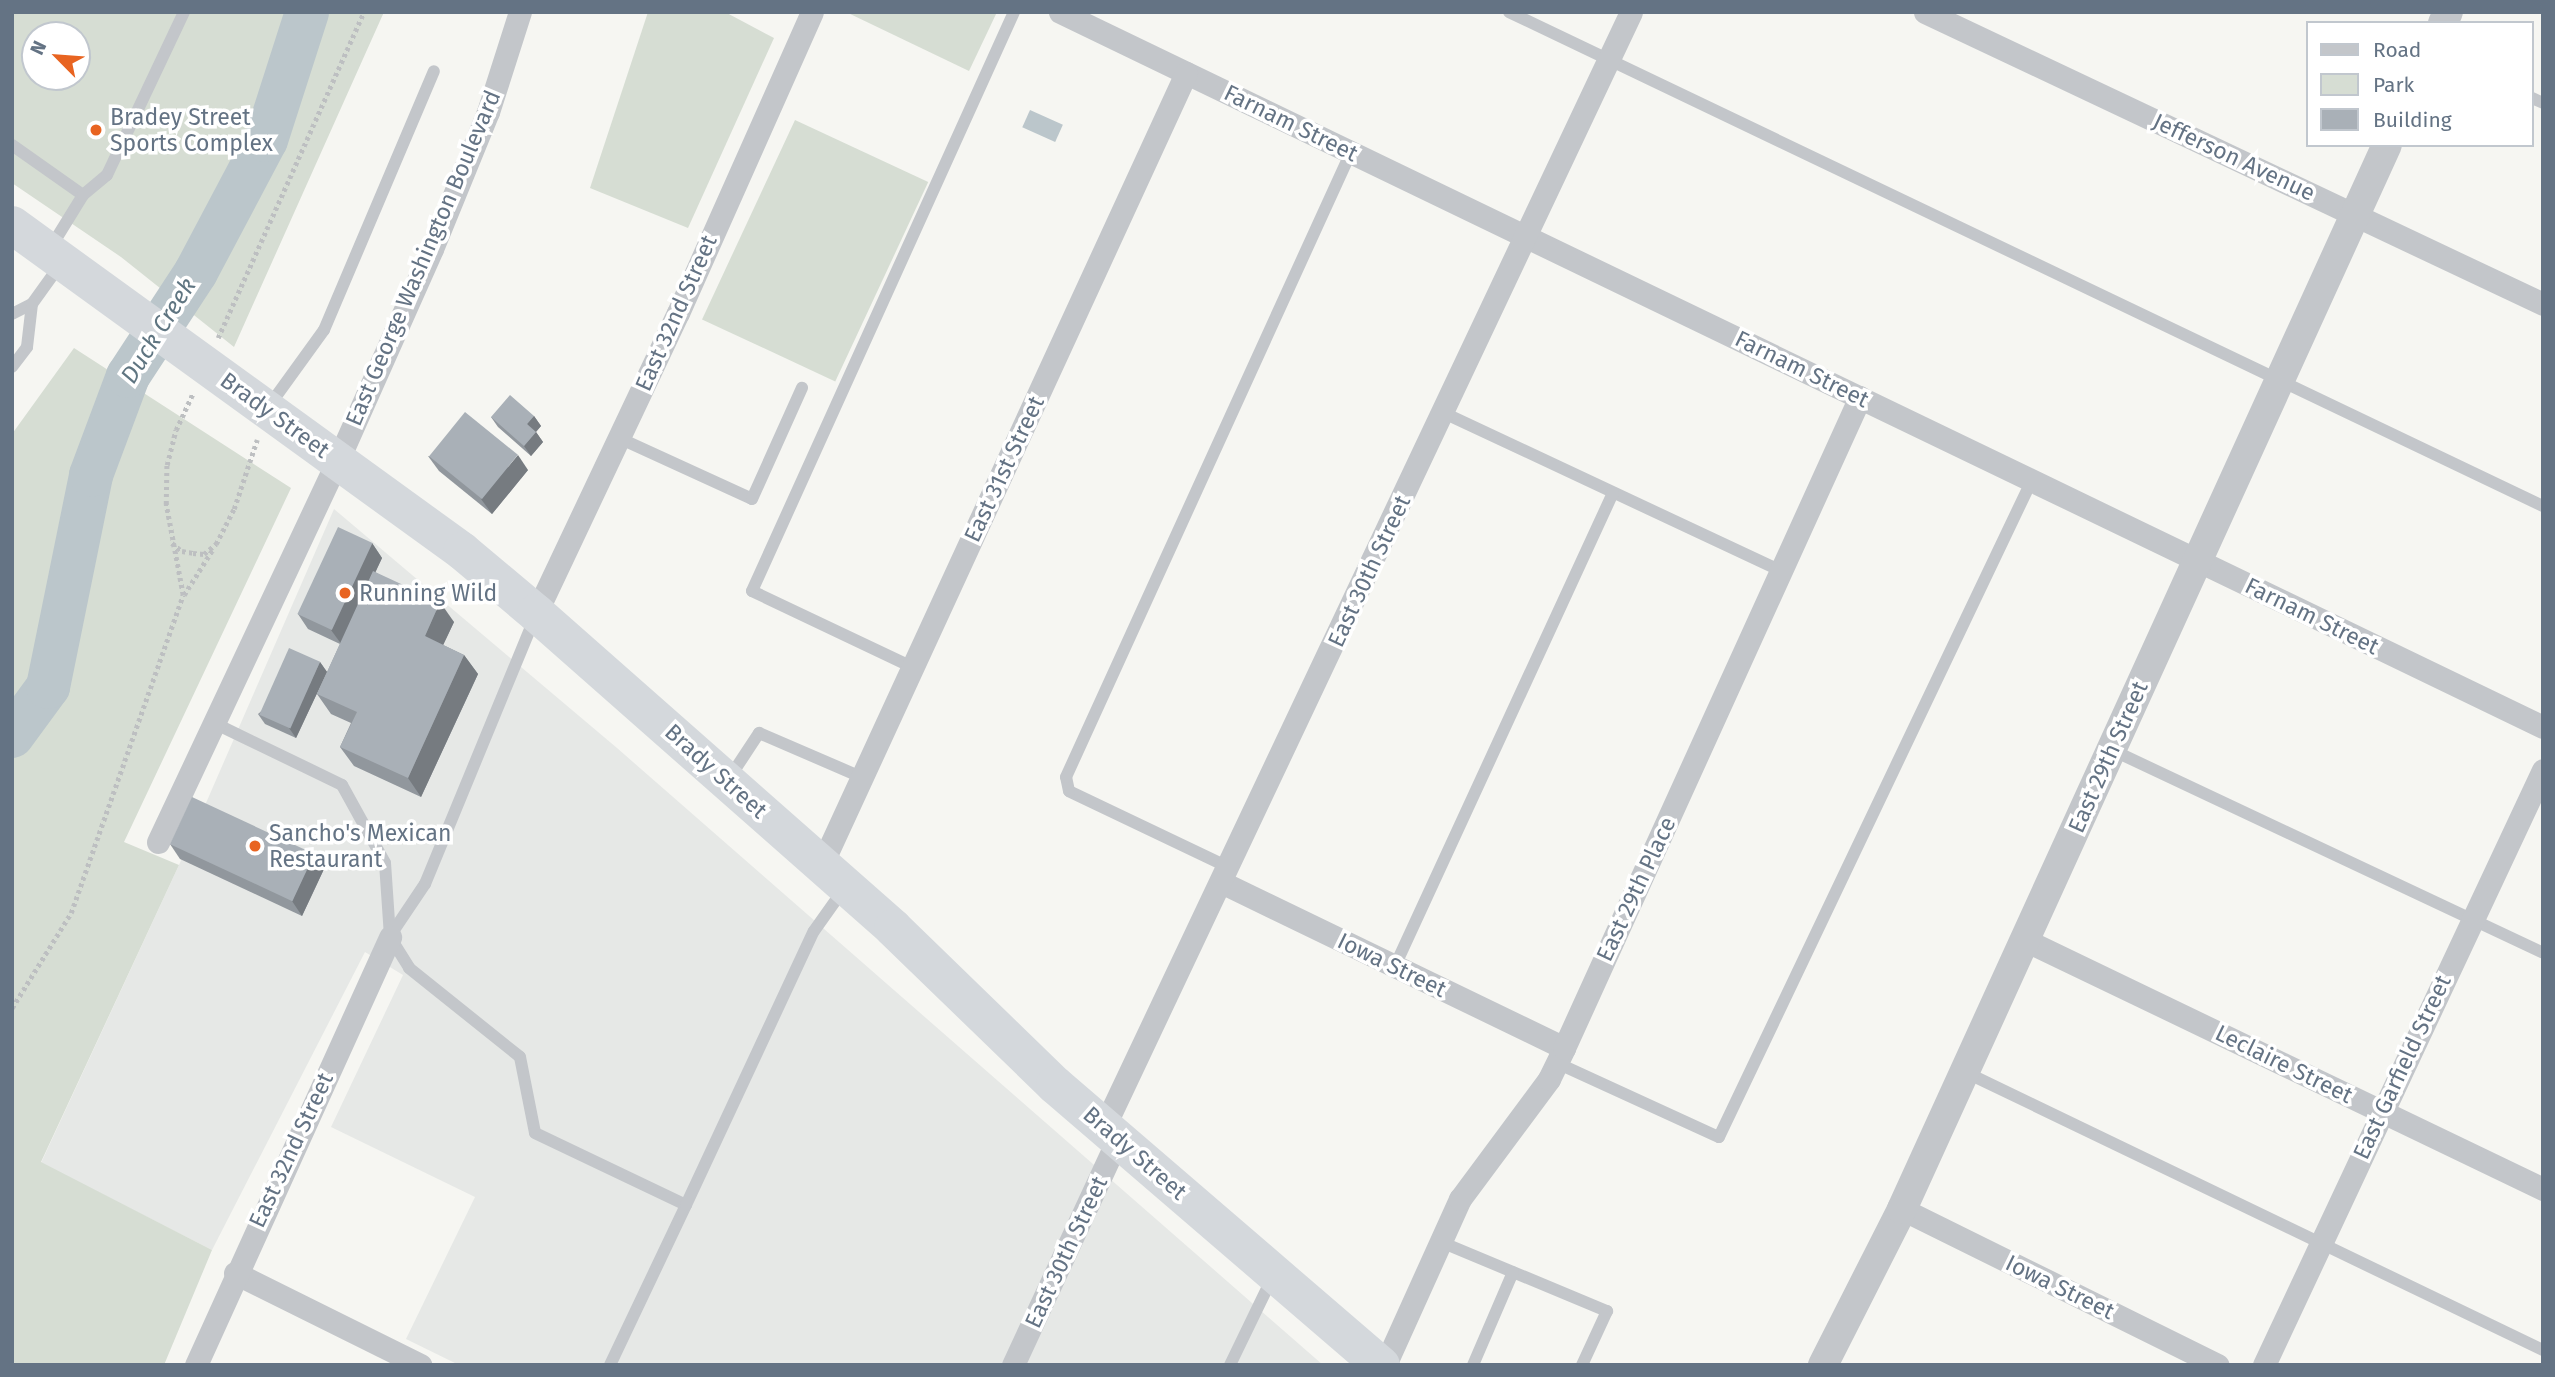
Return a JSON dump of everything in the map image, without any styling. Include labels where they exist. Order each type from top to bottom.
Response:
[{"type":"highway","name":"Brady Street","points":[[12,225],[462,551],[893,928],[1055,1085],[1383,1365]]},
{"type":"street","name":"East George Washington Boulevard","points":[[158,842],[338,460],[438,237],[488,112],[520,12]]},
{"type":"street","name":"East 32nd Street","points":[[536,613],[619,438],[812,12]]},
{"type":"street","name":"Farnam Street","points":[[1060,12],[2543,727]]},
{"type":"street","name":"East 30th Street","points":[[1016,1364],[1111,1133],[1225,874],[1527,238],[1631,12]]},
{"type":"street","name":"Jefferson Avenue","points":[[1924,12],[2543,304]]},
{"type":"street","name":"East 31st Street","points":[[833,876],[861,777],[1186,73]]},
{"type":"street","name":"East 29th Street","points":[[1823,1365],[1902,1209],[2386,147]]},
{"type":"street","name":"East 29th Place","points":[[1383,1365],[1460,1199],[1549,1079],[1860,397]]},
{"type":"street","name":"East Garfield Street","points":[[2264,1365],[2543,770]]},
{"type":"street","name":"Iowa Street","points":[[1225,874],[1560,1056]]},
{"type":"street","name":"East 32nd Street","points":[[196,1365],[235,1273],[390,937]]},
{"type":"street","name":"Leclaire Street","points":[[2025,940],[2543,1189]]},
{"type":"street","name":"Iowa Street","points":[[1902,1209],[2218,1365]]},
{"type":"street","points":[[235,1273],[420,1365]]},
{"type":"lane","points":[[12,367],[27,347],[32,304],[83,195],[107,174],[184,12]]},
{"type":"lane","points":[[912,667],[752,591],[1014,12]]},
{"type":"lane","points":[[1509,12],[2543,506]]},
{"type":"lane","points":[[267,409],[324,330],[434,71]]},
{"type":"lane","points":[[12,145],[83,195]]},
{"type":"lane","points":[[1225,874],[1069,791],[1066,776],[1351,152]]},
{"type":"lane","points":[[12,314],[32,304]]},
{"type":"lane","points":[[619,438],[752,499],[802,388]]},
{"type":"lane","points":[[1444,414],[1781,572]]},
{"type":"lane","points":[[1560,1056],[1719,1137],[2032,480]]},
{"type":"lane","points":[[1395,966],[1614,493]]},
{"type":"lane","points":[[390,937],[425,884],[536,613]]},
{"type":"lane","points":[[214,723],[342,785],[385,863],[390,937],[409,968],[520,1057],[535,1133],[686,1205]]},
{"type":"lane","points":[[727,781],[759,733],[861,777]]},
{"type":"lane","points":[[2112,750],[2543,953]]},
{"type":"lane","points":[[610,1365],[814,931],[833,876]]},
{"type":"lane","points":[[1965,1072],[2543,1350]]},
{"type":"lane","points":[[1441,1242],[1606,1311],[1582,1365]]},
{"type":"lane","points":[[1473,1365],[1513,1272]]},
{"type":"lane","points":[[1230,1365],[1274,1273]]},
{"type":"path","points":[[215,343],[365,12]]},
{"type":"path","points":[[183,595],[166,504],[167,465],[176,430],[199,380]]},
{"type":"path","points":[[12,1008],[71,913],[183,595],[216,544],[234,509],[267,409]]},
{"type":"path","points":[[172,542],[182,551],[204,554],[216,544]]},
{"type":"shaded area","points":[[1030,110],[1063,125],[1055,142],[1022,127]]},
{"type":"shaded area","points":[[334,509],[617,748],[1323,1365],[459,1365],[406,1339],[475,1197],[331,1127],[403,975],[365,952],[212,1250],[41,1163],[179,865]]},
{"type":"green space","points":[[12,12],[384,12],[234,347],[121,257],[12,183]]},
{"type":"green space","points":[[648,12],[725,12],[774,38],[688,228],[590,188]]},
{"type":"green space","points":[[846,12],[997,12],[969,71]]},
{"type":"green space","points":[[795,120],[928,182],[835,382],[702,319]]},
{"type":"green space","points":[[74,348],[291,488],[124,842],[179,865],[41,1162],[212,1250],[164,1365],[12,1365],[12,434]]},
{"type":"building","points":[[510,395],[534,416],[527,424],[536,432],[524,446],[491,417]]},
{"type":"building","points":[[465,412],[518,455],[482,499],[429,456]]},
{"type":"building","points":[[338,527],[372,543],[332,630],[297,614]]},
{"type":"building","points":[[373,571],[440,602],[425,636],[464,655],[408,778],[340,747],[357,712],[317,694]]},
{"type":"building","points":[[289,648],[320,662],[290,729],[259,715]]},
{"type":"building","points":[[192,797],[314,854],[292,901],[170,844]]},
{"type":"waterway","name":"Duck Creek","points":[[12,736],[48,687],[91,475],[128,376],[196,272],[266,140],[307,12]]},
{"type":"place","name":"Bradey Street Sports Complex","points":[[96,130]]},
{"type":"place","name":"Running Wild","points":[[345,593]]},
{"type":"place","name":"Sancho's Mexican Restaurant","points":[[255,846]]}]
